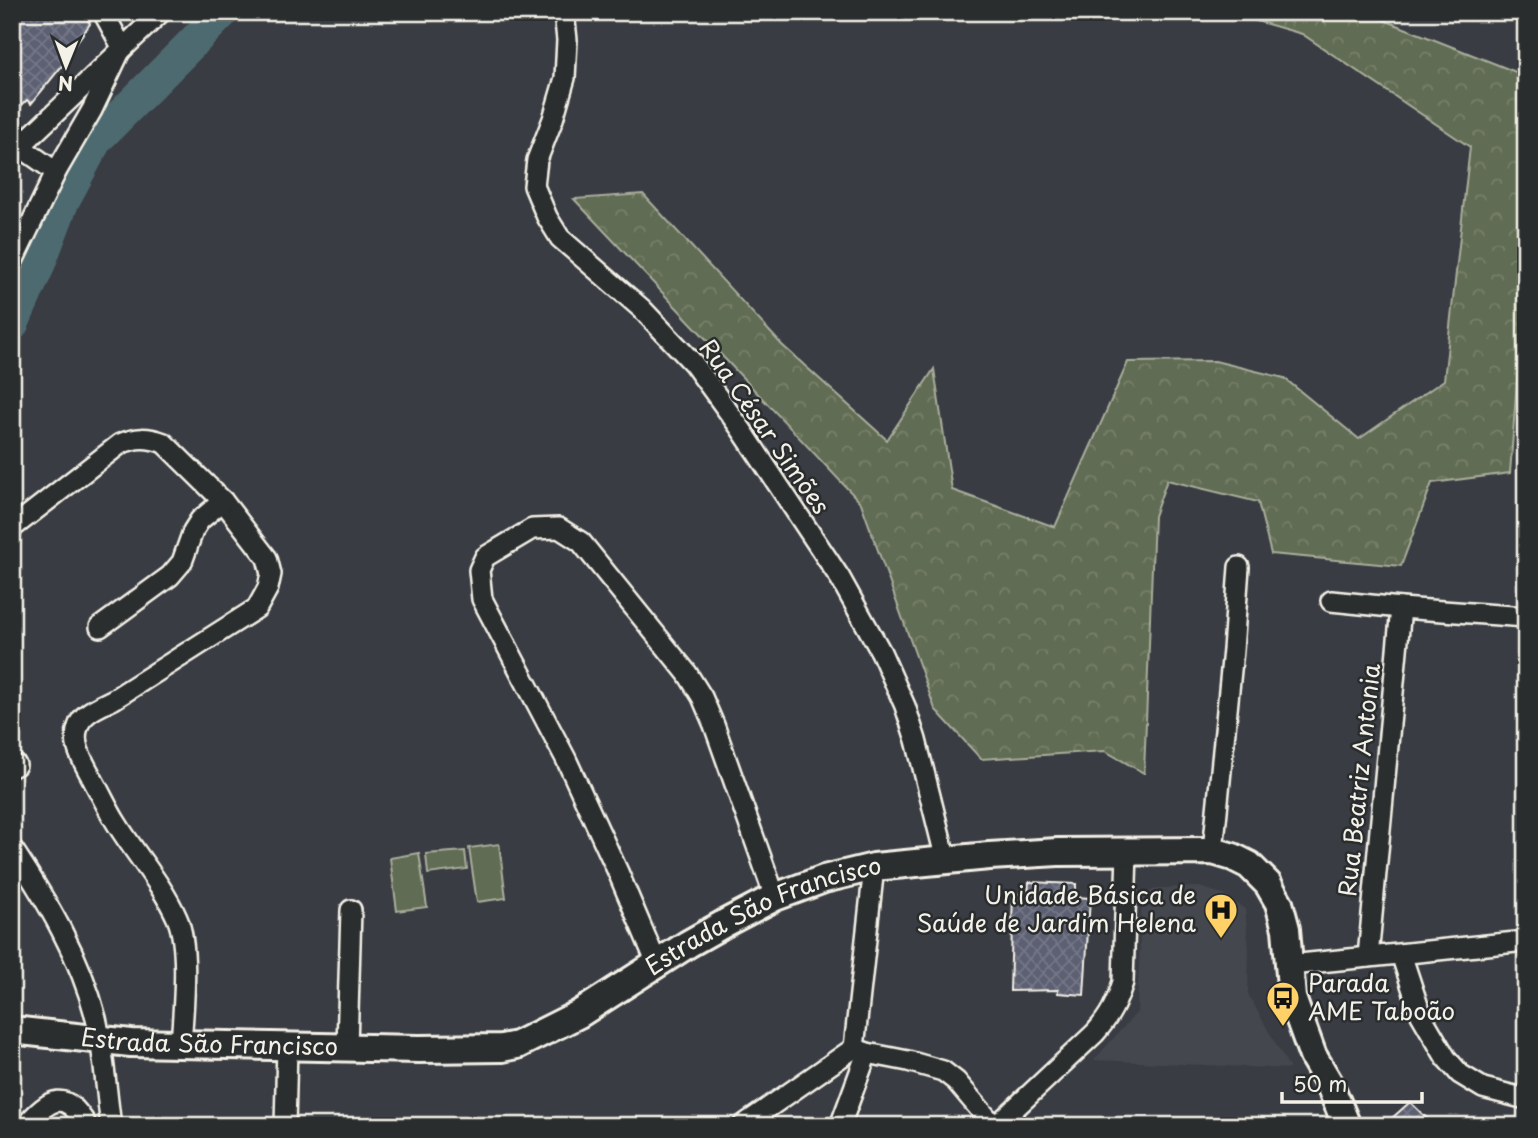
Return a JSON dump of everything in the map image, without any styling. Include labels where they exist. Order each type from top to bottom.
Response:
[{"type":"main road","name":"Estrada São Francisco","points":[[12,1030],[100,1040],[181,1045],[502,1048],[517,1045],[579,1014],[726,922],[775,897],[824,879],[874,867],[946,860],[1058,852],[1213,850],[1249,864],[1268,884],[1279,903],[1286,929],[1292,999],[1313,1056],[1329,1083],[1347,1126]]},
{"type":"street","points":[[103,12],[122,47]]},
{"type":"street","points":[[56,172],[16,150],[161,12]]},
{"type":"street","name":"Rua César Simões","points":[[564,12],[567,40],[565,78],[554,119],[537,160],[534,186],[547,217],[560,238],[642,309],[693,363],[741,429],[840,578],[881,652],[905,705],[946,860]]},
{"type":"street","points":[[12,263],[122,47]]},
{"type":"street","points":[[12,528],[120,444],[142,438],[153,439],[164,443],[223,501],[267,558],[271,574],[268,588],[257,608],[82,718],[76,730],[77,749],[116,823],[178,919],[184,944],[181,1045]]},
{"type":"street","points":[[100,628],[170,576],[182,562],[193,531],[200,520],[223,501]]},
{"type":"street","points":[[657,964],[566,759],[482,599],[479,570],[485,557],[532,528],[559,528],[581,542],[687,673],[714,724],[775,897]]},
{"type":"street","points":[[1213,850],[1239,567]]},
{"type":"street","points":[[1331,601],[1526,617]]},
{"type":"street","name":"Rua Beatriz Antonia","points":[[1367,957],[1401,608]]},
{"type":"street","points":[[12,848],[51,910],[84,978],[100,1040],[111,1126]]},
{"type":"street","points":[[747,1124],[860,1051],[943,1071],[956,1081],[995,1126],[1095,1033],[1108,1018],[1117,1001],[1123,982],[1127,851]]},
{"type":"street","points":[[840,1126],[860,1051],[874,867]]},
{"type":"street","points":[[347,1047],[351,910]]},
{"type":"street","points":[[1290,965],[1526,941]]},
{"type":"street","points":[[1401,954],[1421,1015],[1446,1058],[1460,1074],[1483,1087],[1526,1099]]},
{"type":"street","points":[[285,1126],[287,1046]]},
{"type":"street","points":[[25,1126],[51,1102],[62,1101],[72,1104],[87,1126]]},
{"type":"shaded area","points":[[1199,887],[1223,894],[1245,909],[1249,950],[1248,994],[1290,1069],[1094,1060],[1137,1012],[1142,894],[1159,888]]},
{"type":"green space","points":[[1225,12],[1364,12],[1526,76],[1526,339],[1520,342],[1510,473],[1432,483],[1401,566],[1271,554],[1258,502],[1167,480],[1154,516],[1144,773],[1105,751],[981,759],[935,709],[861,503],[574,199],[643,194],[782,345],[887,440],[934,369],[952,490],[1055,527],[1128,362],[1215,361],[1284,378],[1359,439],[1444,380],[1470,147],[1302,34]]},
{"type":"green space","points":[[499,844],[506,898],[477,902],[469,848]]},
{"type":"green space","points":[[465,851],[467,869],[428,874],[426,854]]},
{"type":"green space","points":[[419,853],[427,907],[397,911],[390,858]]},
{"type":"building","points":[[12,12],[84,12],[90,24],[68,54],[70,56],[31,104],[27,100],[12,115]]},
{"type":"building","points":[[1029,882],[1076,884],[1076,897],[1090,898],[1084,995],[1058,993],[1058,990],[1010,991],[1013,893],[1028,895]]},
{"type":"building","points":[[1410,1102],[1435,1126],[1383,1126]]},
{"type":"waterway","points":[[12,325],[63,201],[96,140],[223,12]]},
{"type":"place","name":"Unidade Básica de Saúde de Jardim Helena","points":[[1221,940]]},
{"type":"place","name":"Parada AME Taboão","points":[[1283,1028]]}]
